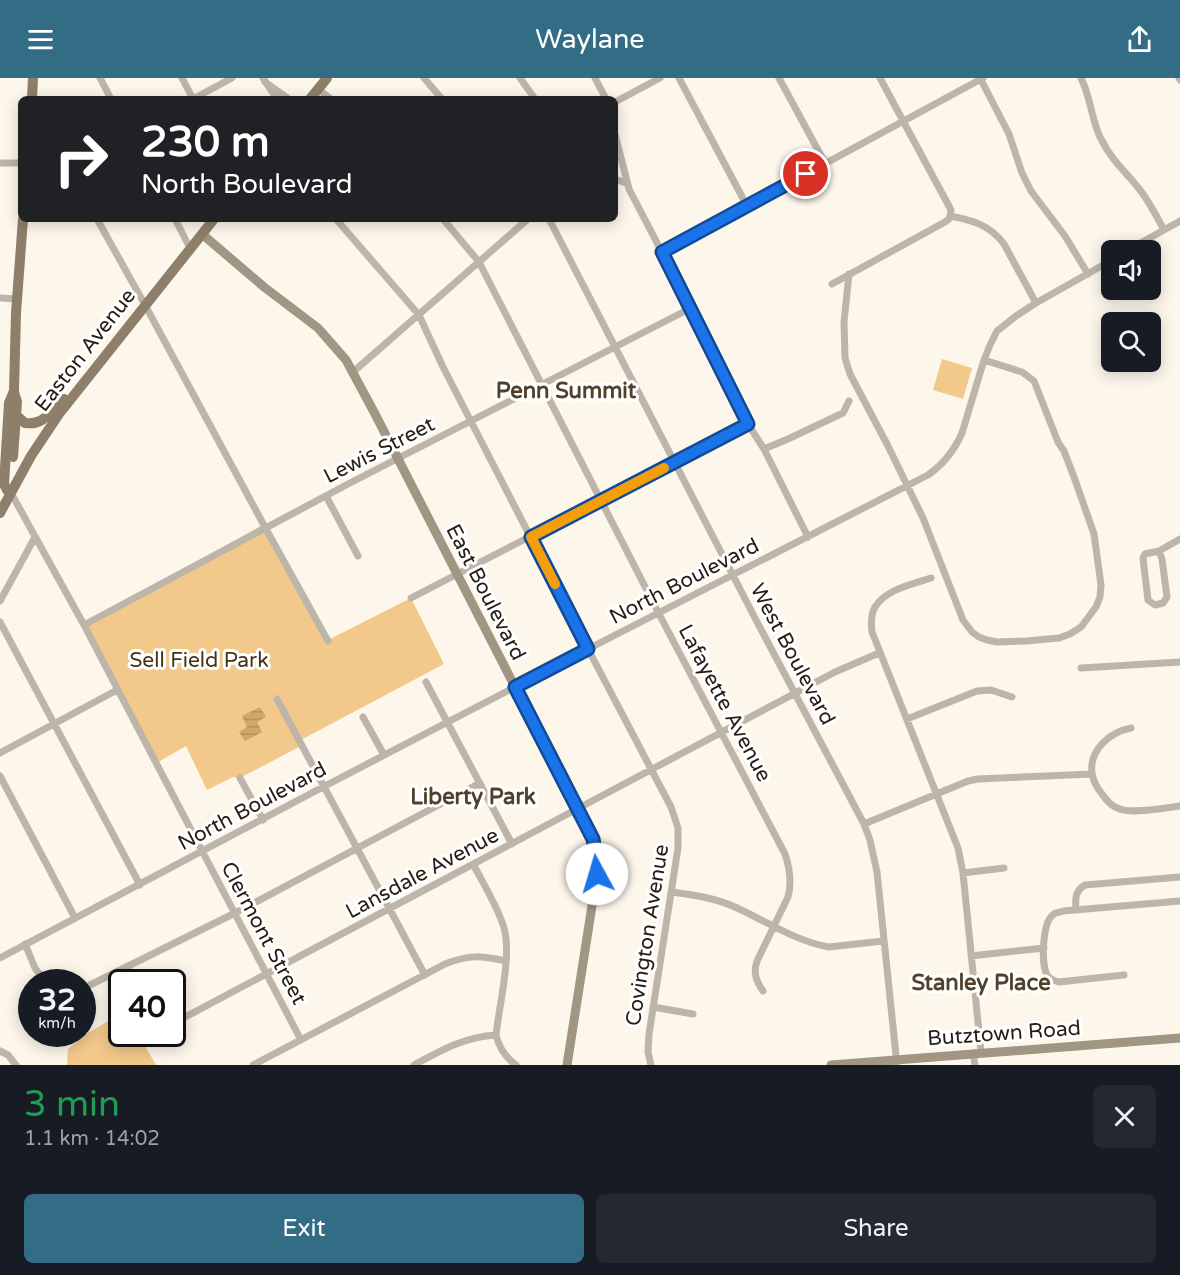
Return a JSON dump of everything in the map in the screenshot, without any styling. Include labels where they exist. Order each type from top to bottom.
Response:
[{"type":"main road","points":[[32,96],[33,78]]},
{"type":"main road","points":[[312,96],[327,78]]},
{"type":"main road","points":[[11,493],[17,402],[14,391],[17,299],[23,222]]},
{"type":"main road","name":"Easton Avenue","points":[[0,513],[31,456],[75,392],[212,222]]},
{"type":"main road","points":[[11,493],[4,484],[9,403],[14,391]]},
{"type":"main road","points":[[16,415],[25,423],[41,422],[61,401],[75,392]]},
{"type":"street","points":[[100,78],[109,96]]},
{"type":"street","points":[[182,78],[191,96]]},
{"type":"street","points":[[199,96],[232,78]]},
{"type":"street","points":[[424,78],[439,96]]},
{"type":"street","points":[[520,78],[533,96]]},
{"type":"street","points":[[595,78],[604,96]]},
{"type":"street","points":[[618,100],[660,78]]},
{"type":"street","points":[[679,78],[747,206]]},
{"type":"street","points":[[779,78],[825,163]]},
{"type":"street","points":[[832,284],[945,222],[950,216],[951,210],[880,78]]},
{"type":"street","points":[[662,252],[982,78],[1009,134],[1022,173],[1031,191],[1065,236],[1088,274]]},
{"type":"street","points":[[1081,78],[1089,97],[1100,138],[1115,163],[1140,190],[1164,230]]},
{"type":"street","points":[[264,80],[274,96]]},
{"type":"street","points":[[264,80],[285,96]]},
{"type":"street","points":[[318,89],[327,96]]},
{"type":"street","points":[[618,145],[626,183],[808,537]]},
{"type":"street","points":[[0,162],[18,163]]},
{"type":"street","points":[[618,180],[626,183]]},
{"type":"street","points":[[950,216],[980,223],[999,237],[1036,303]]},
{"type":"street","points":[[1146,240],[1180,221]]},
{"type":"street","points":[[99,222],[328,641]]},
{"type":"street","points":[[177,222],[190,248]]},
{"type":"street","name":"Covington Avenue","points":[[339,222],[419,315],[443,367],[671,807],[679,837],[648,1044],[651,1065]]},
{"type":"street","name":"Lafayette Avenue","points":[[446,222],[479,262],[789,866],[788,897],[755,970],[757,981],[763,991]]},
{"type":"street","points":[[353,372],[525,222]]},
{"type":"street","name":"West Boulevard","points":[[551,222],[674,463],[864,824],[877,872],[896,1062]]},
{"type":"street","name":"East Boulevard","points":[[202,234],[264,287],[318,328],[353,372],[593,839],[597,874],[567,1065]]},
{"type":"street","name":"North Boulevard","points":[[0,958],[447,722],[908,486],[937,469],[945,461],[962,433],[984,360],[997,331],[1036,303],[1101,266]]},
{"type":"street","points":[[849,274],[844,322],[845,358],[850,374],[923,518],[966,625],[979,637],[997,642],[1059,638],[1082,627],[1101,597],[1094,534],[1064,451],[1058,442],[1034,381],[1022,372],[984,360]]},
{"type":"street","points":[[0,298],[17,299]]},
{"type":"street","name":"Lewis Street","points":[[84,626],[326,496],[691,308]]},
{"type":"street","points":[[764,449],[843,414],[849,401]]},
{"type":"street","points":[[411,598],[748,424]]},
{"type":"street","name":"Clermont Street","points":[[11,493],[84,626],[302,1040]]},
{"type":"street","points":[[326,496],[358,556]]},
{"type":"street","points":[[0,601],[35,537]]},
{"type":"street","points":[[1158,551],[1162,560],[1167,597],[1163,603],[1155,605],[1148,600],[1143,558],[1145,554],[1158,551],[1180,539]]},
{"type":"street","points":[[931,578],[887,595],[875,607],[871,620],[872,632],[954,835],[963,873],[971,956],[977,1053],[975,1065]]},
{"type":"street","points":[[0,622],[140,885]]},
{"type":"street","name":"Lansdale Avenue","points":[[186,1017],[835,672],[879,653]]},
{"type":"street","points":[[1081,668],[1180,663]]},
{"type":"street","points":[[426,682],[512,844]]},
{"type":"street","points":[[0,753],[117,690]]},
{"type":"street","points":[[907,719],[977,691],[991,690],[1012,697]]},
{"type":"street","points":[[277,699],[425,975]]},
{"type":"street","points":[[363,717],[384,755]]},
{"type":"street","points":[[1131,728],[1114,734],[1104,742],[1094,758],[1092,774],[1103,796],[1119,809],[1134,811],[1180,806]]},
{"type":"street","points":[[864,824],[961,783],[978,779],[1092,774]]},
{"type":"street","points":[[0,776],[75,918]]},
{"type":"street","points":[[240,778],[262,820]]},
{"type":"street","points":[[96,982],[235,913],[480,783]]},
{"type":"street","points":[[473,864],[505,929],[506,962],[496,1035],[503,1053],[516,1065]]},
{"type":"street","points":[[963,873],[1004,868]]},
{"type":"street","points":[[1076,910],[1075,897],[1079,889],[1085,885],[1180,877]]},
{"type":"street","points":[[672,892],[717,900],[809,942],[829,947],[883,941]]},
{"type":"street","points":[[1124,975],[1059,982],[1050,979],[1045,970],[1044,948],[1047,924],[1054,914],[1180,901]]},
{"type":"street","points":[[25,944],[36,969]]},
{"type":"street","points":[[971,956],[1044,948]]},
{"type":"street","points":[[253,1065],[445,964],[469,957],[483,957],[506,962]]},
{"type":"street","points":[[653,1007],[693,1014]]},
{"type":"street","points":[[414,1065],[454,1044],[496,1035]]},
{"type":"street","name":"Butztown Road","points":[[832,1065],[896,1062],[977,1053],[1180,1038]]},
{"type":"street","points":[[0,1050],[8,1055],[16,1065]]},
{"type":"green space","points":[[942,359],[972,368],[963,399],[933,390]]},
{"type":"green space","name":"Sell Field Park","points":[[264,524],[328,640],[411,598],[444,664],[299,741],[301,746],[240,778],[233,777],[207,790],[186,746],[155,764],[84,625]]},
{"type":"green space","points":[[108,1021],[108,1047],[146,1047],[156,1065],[67,1065],[68,1049],[70,1047],[96,1047],[96,1028]]},
{"type":"shaded area","points":[[260,707],[266,717],[257,722],[262,732],[245,741],[239,732],[247,727],[242,716]]},
{"type":"slow traffic","points":[[555,584],[531,537],[664,468]]},
{"type":"district","name":"Penn Summit","points":[[566,390]]},
{"type":"district","name":"Liberty Park","points":[[473,796]]},
{"type":"district","name":"Stanley Place","points":[[981,982]]},
{"type":"route","points":[[597,874],[593,839],[515,687],[588,649],[531,537],[748,424],[662,252],[806,174]]}]
